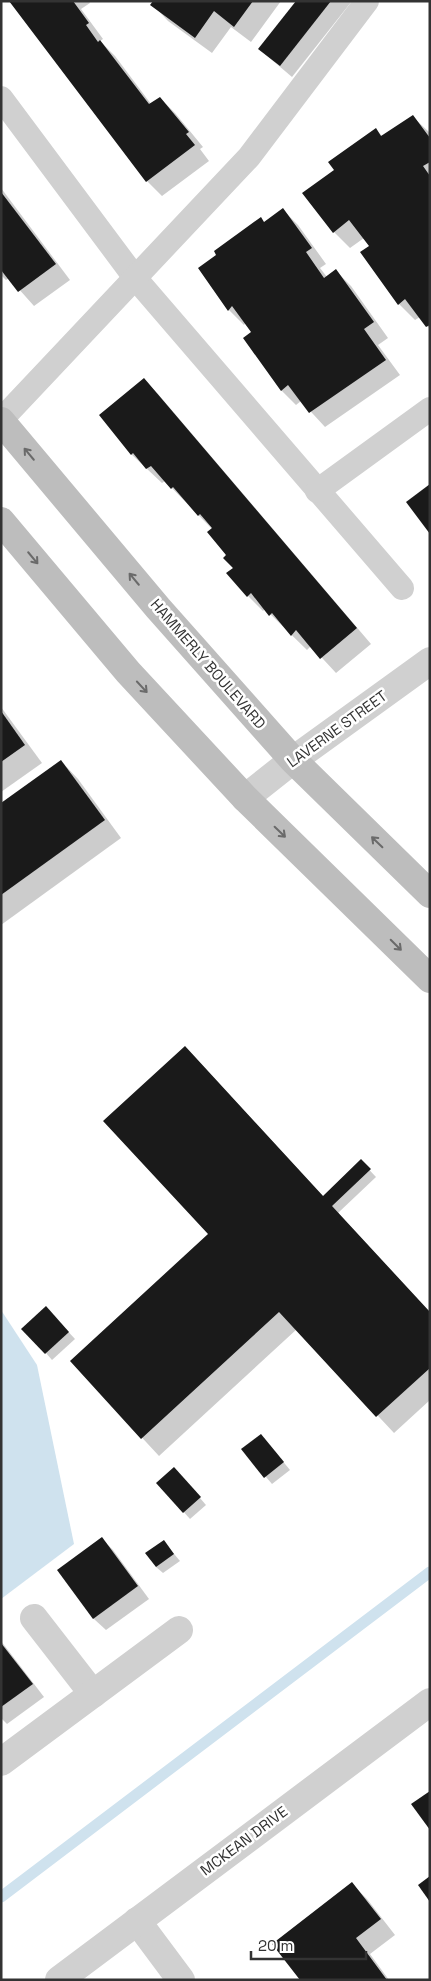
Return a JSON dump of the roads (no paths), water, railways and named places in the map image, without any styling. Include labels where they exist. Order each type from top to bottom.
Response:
[{"type":"main road","name":"HAMMERLY BOULEVARD","points":[[1,421],[158,608],[293,760],[430,894]]},
{"type":"main road","points":[[1,521],[128,672],[245,798],[430,979]]},
{"type":"street","name":"LAVERNE STREET","points":[[245,798],[293,760],[430,661]]},
{"type":"street","points":[[34,1618],[93,1694]]},
{"type":"street","points":[[1,1762],[179,1630]]},
{"type":"street","name":"MCKEAN DRIVE","points":[[59,1980],[430,1702]]},
{"type":"street","points":[[137,1921],[181,1980]]},
{"type":"lane","points":[[1,421],[249,158],[367,1]]},
{"type":"lane","points":[[1,98],[136,279],[402,588]]},
{"type":"lane","points":[[317,491],[430,409]]},
{"type":"water","points":[[1,1310],[37,1365],[74,1544],[1,1599]]},
{"type":"waterway","points":[[1,1897],[430,1572]]}]
